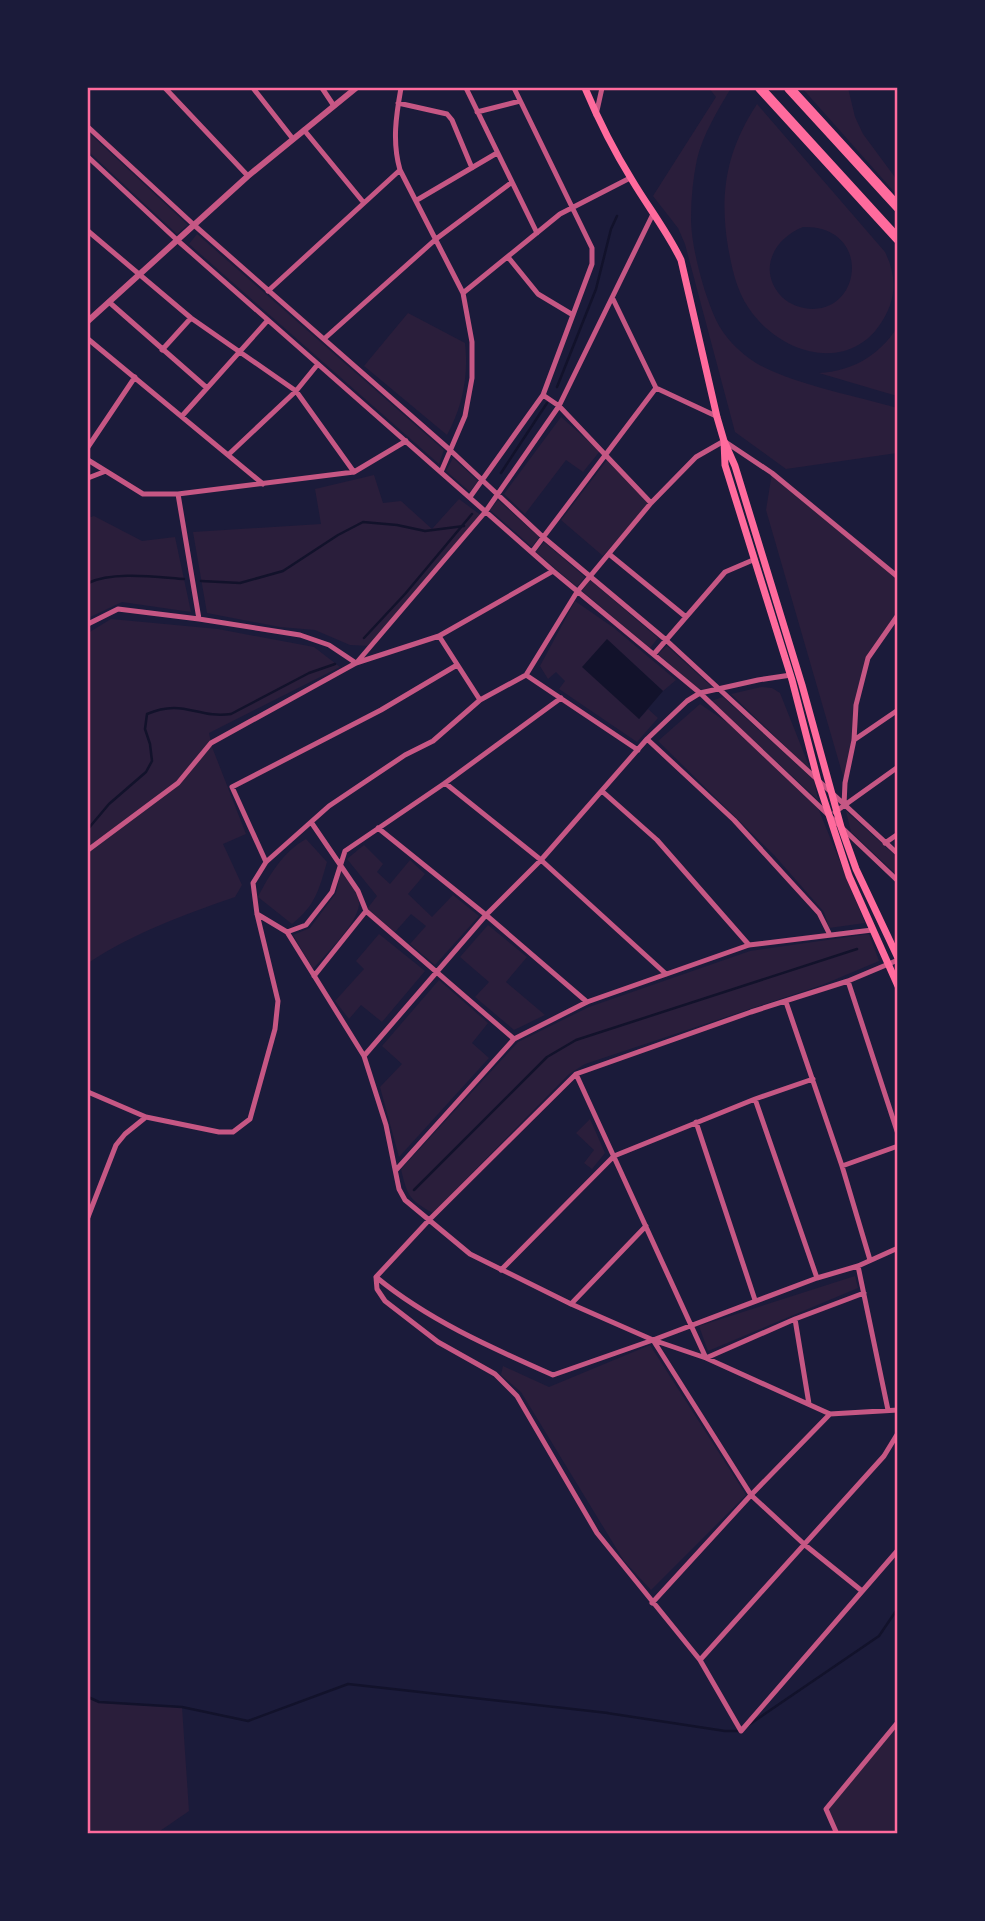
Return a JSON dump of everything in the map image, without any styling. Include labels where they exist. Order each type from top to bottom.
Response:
[{"type":"highway","points":[[760,88],[898,239]]},
{"type":"highway","points":[[789,88],[898,207]]},
{"type":"main road","points":[[585,88],[596,115],[630,178],[669,236],[681,260],[717,416],[802,685],[831,793],[833,814],[849,876],[898,986]]},
{"type":"main road","points":[[724,441],[726,465],[753,560],[791,676],[818,781],[841,827],[856,869],[898,959]]},
{"type":"street","points":[[165,88],[248,176]]},
{"type":"street","points":[[253,88],[293,139]]},
{"type":"street","points":[[322,88],[334,106]]},
{"type":"street","points":[[88,321],[248,176],[356,88]]},
{"type":"street","points":[[401,88],[394,150],[400,170],[463,293],[472,342],[472,378],[465,415],[441,472]]},
{"type":"street","points":[[466,88],[537,233]]},
{"type":"street","points":[[470,497],[543,395],[592,264],[592,248],[514,88]]},
{"type":"street","points":[[596,115],[602,88]]},
{"type":"street","points":[[477,112],[520,101]]},
{"type":"street","points":[[398,103],[447,114],[452,120],[471,168]]},
{"type":"street","points":[[88,127],[194,225],[450,450],[543,537],[666,640],[898,854]]},
{"type":"street","points":[[304,130],[365,203]]},
{"type":"street","points":[[417,200],[497,153]]},
{"type":"street","points":[[88,157],[177,240],[577,592],[700,693],[833,814],[898,767]]},
{"type":"street","points":[[268,291],[400,170]]},
{"type":"street","points":[[463,293],[560,214],[630,178]]},
{"type":"street","points":[[324,339],[436,239],[512,182]]},
{"type":"street","points":[[356,663],[499,495],[559,406],[653,214]]},
{"type":"street","points":[[88,231],[191,318],[296,391],[355,472]]},
{"type":"street","points":[[508,257],[538,294],[573,315]]},
{"type":"street","points":[[613,299],[656,388],[717,416]]},
{"type":"street","points":[[109,302],[207,388]]},
{"type":"street","points":[[162,351],[191,318]]},
{"type":"street","points":[[181,416],[268,320]]},
{"type":"street","points":[[88,338],[263,484]]},
{"type":"street","points":[[228,455],[296,391],[318,364]]},
{"type":"street","points":[[88,447],[135,377]]},
{"type":"street","points":[[532,552],[656,388]]},
{"type":"street","points":[[543,395],[559,406],[651,503]]},
{"type":"street","points":[[88,460],[144,494],[178,494],[355,472],[406,441]]},
{"type":"street","points":[[88,1092],[146,1117],[219,1132],[233,1132],[250,1119],[275,1029],[278,1001],[257,914],[253,883],[265,862],[329,806],[405,755],[433,741],[480,700],[526,675],[577,592],[651,503],[696,457],[724,441],[793,490],[898,577]]},
{"type":"street","points":[[88,478],[106,471]]},
{"type":"street","points":[[486,486],[491,488],[495,493],[493,502],[486,506],[478,504],[474,497],[477,489],[486,486]]},
{"type":"street","points":[[178,494],[199,619]]},
{"type":"street","points":[[609,554],[686,617]]},
{"type":"street","points":[[654,653],[725,572],[753,560]]},
{"type":"street","points":[[88,850],[178,783],[211,743],[356,663],[439,636],[553,571]]},
{"type":"street","points":[[88,624],[118,609],[199,619],[300,635],[330,645],[356,663]]},
{"type":"street","points":[[844,805],[845,783],[854,740],[856,705],[868,658],[888,625],[898,615]]},
{"type":"street","points":[[439,636],[480,700]]},
{"type":"street","points":[[265,862],[232,787],[381,710],[457,665]]},
{"type":"street","points":[[526,675],[638,750]]},
{"type":"street","points":[[364,1056],[486,915],[541,860],[648,739],[687,701],[700,693],[791,676]]},
{"type":"street","points":[[287,932],[306,925],[332,892],[345,851],[445,783],[561,698]]},
{"type":"street","points":[[854,740],[898,710]]},
{"type":"street","points":[[648,739],[734,820],[819,913],[829,933]]},
{"type":"street","points":[[445,783],[541,860],[666,974]]},
{"type":"street","points":[[603,792],[657,840],[749,945]]},
{"type":"street","points":[[311,822],[358,891],[366,911],[514,1039]]},
{"type":"street","points":[[841,827],[898,881]]},
{"type":"street","points":[[378,828],[486,915],[587,1002]]},
{"type":"street","points":[[885,843],[898,834]]},
{"type":"street","points":[[314,976],[366,911]]},
{"type":"street","points":[[257,914],[287,932],[364,1056],[386,1125],[400,1189],[405,1200],[470,1254],[571,1304],[653,1340],[706,1358],[830,1414],[898,1410]]},
{"type":"street","points":[[396,1170],[514,1039],[587,1002],[749,945],[829,933],[872,930]]},
{"type":"street","points":[[898,959],[848,981],[576,1074],[429,1220],[376,1277],[377,1289],[384,1300],[438,1342],[495,1374],[517,1396],[597,1533],[700,1660],[741,1731],[898,1550]]},
{"type":"street","points":[[848,981],[898,1134]]},
{"type":"street","points":[[786,1002],[842,1166],[870,1260]]},
{"type":"street","points":[[576,1074],[706,1358]]},
{"type":"street","points":[[501,1270],[614,1156],[755,1099],[813,1079]]},
{"type":"street","points":[[755,1099],[817,1278]]},
{"type":"street","points":[[88,1217],[116,1145],[146,1117]]},
{"type":"street","points":[[696,1122],[755,1300]]},
{"type":"street","points":[[842,1166],[898,1146]]},
{"type":"street","points":[[571,1304],[646,1226]]},
{"type":"street","points":[[376,1277],[433,1316],[553,1375],[755,1300],[859,1266],[898,1248]]},
{"type":"street","points":[[859,1266],[888,1410]]},
{"type":"street","points":[[706,1358],[794,1319],[864,1293]]},
{"type":"street","points":[[794,1319],[809,1404]]},
{"type":"street","points":[[653,1340],[751,1495],[805,1545],[862,1591]]},
{"type":"street","points":[[652,1602],[830,1414]]},
{"type":"street","points":[[700,1660],[884,1456],[898,1433]]},
{"type":"street","points":[[837,1833],[826,1809],[898,1723]]},
{"type":"shaded area","points":[[709,88],[731,88],[703,140],[692,196],[691,218],[696,256],[716,320],[738,349],[756,363],[787,377],[897,408],[897,453],[786,469],[735,432],[685,244],[678,228],[653,196],[716,97]]},
{"type":"shaded area","points":[[802,88],[848,88],[855,117],[863,134],[897,180],[897,195]]},
{"type":"shaded area","points":[[757,104],[885,252],[894,285],[891,302],[884,318],[870,336],[854,348],[835,353],[796,347],[761,324],[740,293],[725,227],[725,190],[732,155]],"holes":[[[803,227],[826,230],[841,240],[850,255],[852,271],[848,287],[838,300],[824,308],[796,306],[782,297],[772,281],[770,262],[773,253],[785,238]]]},
{"type":"shaded area","points":[[88,132],[188,225],[177,234],[88,151]]},
{"type":"shaded area","points":[[197,234],[444,450],[439,464],[189,244]]},
{"type":"shaded area","points":[[408,313],[465,343],[463,391],[457,414],[447,435],[364,366]]},
{"type":"shaded area","points":[[897,328],[897,396],[819,373],[843,369],[864,360],[882,347]]},
{"type":"shaded area","points":[[561,417],[600,451],[583,472],[566,460],[525,514],[504,494]]},
{"type":"shaded area","points":[[453,458],[478,481],[470,492],[446,471]]},
{"type":"shaded area","points":[[607,460],[649,504],[603,556],[561,520]]},
{"type":"shaded area","points":[[772,473],[897,577],[897,615],[868,658],[856,705],[854,740],[845,783],[766,510]]},
{"type":"shaded area","points":[[374,475],[383,503],[401,501],[432,529],[459,499],[482,516],[370,646],[350,645],[315,630],[280,627],[207,613],[193,532],[321,524],[315,489]]},
{"type":"shaded area","points":[[498,500],[539,537],[532,547],[490,510]]},
{"type":"shaded area","points":[[94,516],[142,541],[175,537],[191,612],[122,602],[88,618],[88,518]]},
{"type":"shaded area","points":[[544,542],[585,577],[577,587],[536,552]]},
{"type":"shaded area","points":[[590,580],[658,638],[650,648],[582,591]]},
{"type":"shaded area","points":[[575,601],[614,628],[676,680],[663,691],[607,640],[639,719],[648,709],[658,718],[637,742],[559,689],[565,681],[556,672],[548,679],[540,666]]},
{"type":"shaded area","points":[[111,619],[218,629],[314,647],[340,667],[209,733],[246,834],[223,844],[242,885],[235,897],[159,926],[88,963],[88,633]]},
{"type":"shaded area","points":[[607,639],[663,691],[639,719],[582,667]]},
{"type":"shaded area","points":[[667,646],[712,687],[700,691],[658,654]]},
{"type":"shaded area","points":[[761,687],[772,688],[780,693],[811,771],[731,694]]},
{"type":"shaded area","points":[[723,697],[814,780],[818,800],[711,701]]},
{"type":"shaded area","points":[[700,704],[728,723],[818,808],[865,923],[829,928],[824,912],[774,855],[658,741]]},
{"type":"shaded area","points":[[846,811],[897,857],[897,875],[851,832]]},
{"type":"shaded area","points":[[306,839],[327,862],[312,903],[292,924],[258,897],[278,864]]},
{"type":"shaded area","points":[[364,845],[383,864],[377,872],[390,884],[410,860],[425,874],[408,894],[432,917],[453,895],[479,916],[435,965],[410,944],[426,926],[411,914],[395,932],[367,909],[377,896],[347,859]]},
{"type":"shaded area","points":[[341,871],[358,895],[357,913],[313,969],[293,935],[310,928],[336,893]]},
{"type":"shaded area","points":[[488,925],[527,957],[506,982],[545,1015],[514,1030],[475,997],[489,982],[460,957]]},
{"type":"shaded area","points":[[379,934],[425,971],[382,1022],[361,1005],[349,1019],[335,1001],[364,969],[356,961]]},
{"type":"shaded area","points":[[869,934],[879,961],[822,985],[585,1064],[569,1074],[433,1213],[414,1200],[407,1191],[401,1169],[518,1042],[589,1007],[750,951]]},
{"type":"shaded area","points":[[439,980],[488,1023],[472,1043],[489,1058],[399,1157],[380,1087],[402,1064],[382,1046]]},
{"type":"shaded area","points":[[590,1119],[605,1153],[592,1169],[584,1163],[594,1150],[576,1133]]},
{"type":"shaded area","points":[[855,1276],[858,1288],[708,1351],[699,1326]]},
{"type":"shaded area","points":[[650,1345],[746,1495],[651,1590],[624,1561],[521,1392],[501,1375],[503,1366],[549,1387]]},
{"type":"shaded area","points":[[88,1697],[99,1702],[182,1707],[189,1811],[157,1833],[88,1833]]},
{"type":"shaded area","points":[[897,1722],[897,1833],[837,1833],[826,1809]]},
{"type":"waterway","points":[[557,387],[596,289],[611,229],[617,216]]},
{"type":"waterway","points":[[501,473],[547,403]]},
{"type":"waterway","points":[[364,638],[472,514]]},
{"type":"waterway","points":[[201,581],[240,583],[283,571],[363,522],[425,531],[464,526]]},
{"type":"waterway","points":[[88,583],[122,576],[184,579]]},
{"type":"waterway","points":[[88,829],[109,804],[146,772],[152,761],[145,729],[147,714],[171,708],[209,714],[231,714],[309,673],[335,664]]},
{"type":"waterway","points":[[414,1190],[547,1057],[576,1040],[857,949]]},
{"type":"waterway","points":[[747,1726],[879,1636],[898,1608]]},
{"type":"waterway","points":[[88,1697],[99,1702],[182,1707],[248,1721],[348,1684],[608,1713]]},
{"type":"waterway","points":[[607,1713],[739,1731]]}]
